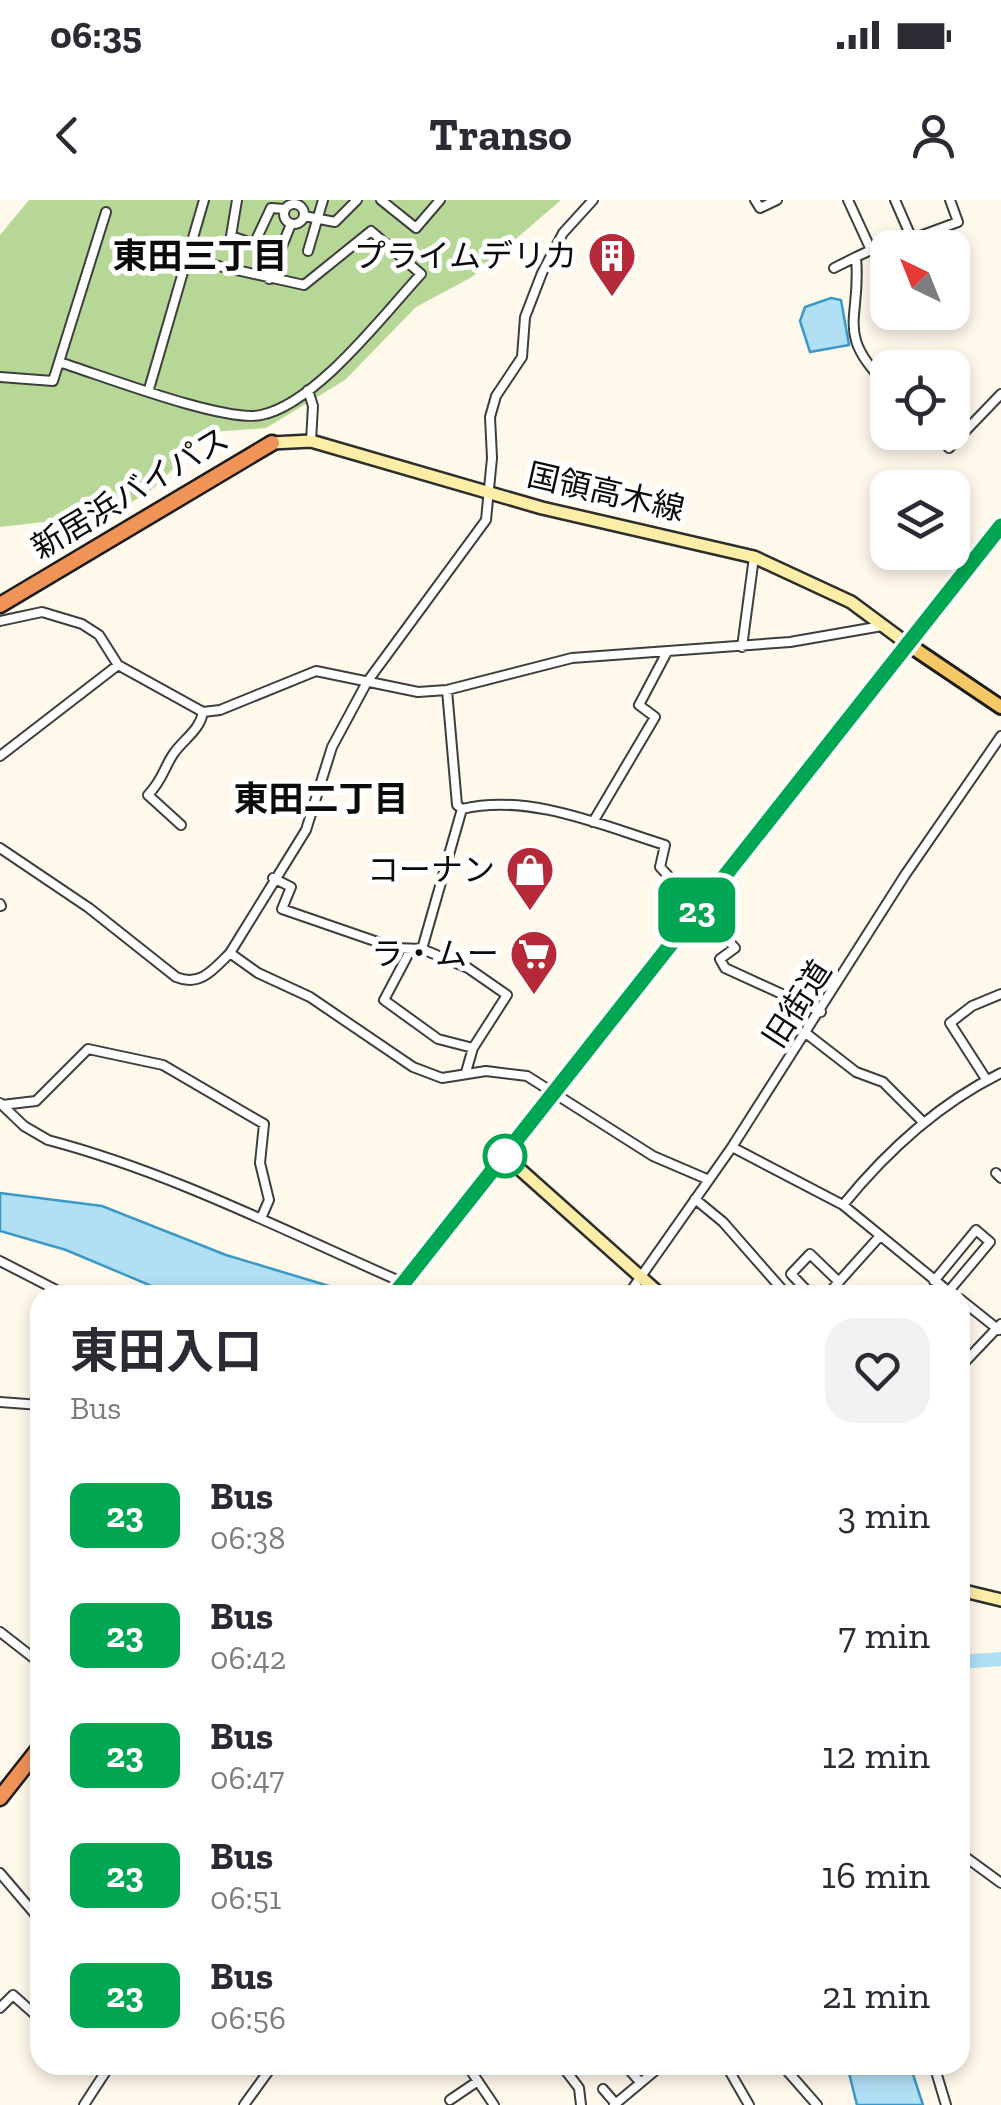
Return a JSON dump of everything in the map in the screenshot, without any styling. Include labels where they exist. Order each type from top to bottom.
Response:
[{"type":"highway","name":"新居浜バイパス","points":[[0,604],[272,443]]},
{"type":"highway","points":[[402,1285],[1001,526]]},
{"type":"highway","points":[[0,1798],[30,1760]]},
{"type":"main road","name":"国領高木線","points":[[272,443],[311,441],[488,491],[754,557],[851,602],[909,645]]},
{"type":"main road","points":[[909,645],[1001,707]]},
{"type":"main road","points":[[505,1156],[650,1285]]},
{"type":"main road","points":[[970,1592],[1001,1600]]},
{"type":"street","points":[[149,390],[204,200]]},
{"type":"street","points":[[238,200],[231,236],[254,244],[273,204],[285,210],[291,224]]},
{"type":"street","points":[[308,252],[323,200]]},
{"type":"street","points":[[304,216],[335,222],[357,200]]},
{"type":"street","points":[[380,200],[416,228],[440,200]]},
{"type":"street","points":[[0,848],[89,908],[176,977],[190,983],[200,980],[230,953],[306,830],[332,747],[367,682],[486,520],[490,417],[496,396],[522,357],[525,317],[532,295],[564,234],[593,200]]},
{"type":"street","points":[[755,200],[760,208],[776,200]]},
{"type":"street","points":[[848,200],[870,248]]},
{"type":"street","points":[[895,200],[908,230]]},
{"type":"street","points":[[935,230],[958,222],[950,200]]},
{"type":"street","points":[[285,210],[301,203],[304,216]]},
{"type":"street","points":[[0,377],[54,381],[106,212]]},
{"type":"street","points":[[270,279],[291,224],[304,216]]},
{"type":"street","points":[[62,363],[251,416],[266,414],[308,390],[422,274],[371,230],[304,285],[187,259]]},
{"type":"street","points":[[834,268],[870,250]]},
{"type":"street","points":[[856,257],[852,337],[870,367]]},
{"type":"street","points":[[308,390],[313,406],[311,441]]},
{"type":"street","points":[[970,426],[1001,394]]},
{"type":"street","points":[[742,647],[754,557]]},
{"type":"street","points":[[0,621],[42,612],[67,619],[98,636],[118,665],[203,712],[220,710],[258,691],[316,671],[418,692],[447,690],[572,658],[742,647],[882,626]]},
{"type":"street","points":[[593,822],[655,717],[640,705],[666,652]]},
{"type":"street","points":[[0,756],[118,665]]},
{"type":"street","points":[[447,690],[457,804],[462,809]]},
{"type":"street","points":[[182,826],[148,795],[168,772],[172,756],[200,725],[203,712]]},
{"type":"street","name":"旧街道","points":[[635,1285],[808,1034],[905,875],[1001,736]]},
{"type":"street","points":[[462,809],[509,804],[593,822],[665,845],[660,867],[678,882],[697,910],[704,912],[735,948],[720,959],[725,968],[822,1012]]},
{"type":"street","points":[[422,949],[462,809]]},
{"type":"street","points":[[274,878],[291,887],[282,909],[410,951],[422,949],[468,968],[507,995],[473,1048],[466,1072]]},
{"type":"street","points":[[410,951],[384,1000],[438,1039],[473,1048]]},
{"type":"street","points":[[230,953],[258,973],[310,997],[413,1067],[442,1078],[466,1072],[509,1071],[668,1164],[709,1180]]},
{"type":"street","points":[[986,1079],[950,1023],[972,1006],[1001,994]]},
{"type":"street","points":[[808,1034],[856,1072],[882,1082],[924,1123]]},
{"type":"street","points":[[1,1104],[36,1101],[88,1049],[163,1066],[213,1090],[264,1124],[260,1163],[269,1200],[262,1216]]},
{"type":"street","points":[[843,1206],[924,1123],[986,1079],[1001,1073]]},
{"type":"street","points":[[1,1104],[24,1126],[48,1140],[93,1152],[262,1216],[392,1285]]},
{"type":"street","points":[[732,1147],[843,1206],[939,1285]]},
{"type":"street","points":[[696,1199],[724,1222],[778,1285]]},
{"type":"street","points":[[934,1281],[976,1230],[990,1242],[957,1285]]},
{"type":"street","points":[[836,1285],[880,1236]]},
{"type":"street","points":[[801,1285],[791,1274],[810,1254],[839,1282]]},
{"type":"street","points":[[0,1261],[47,1285]]},
{"type":"street","points":[[970,1306],[1000,1328],[970,1356]]},
{"type":"street","points":[[0,1402],[30,1404]]},
{"type":"street","points":[[0,1632],[30,1655]]},
{"type":"street","points":[[970,1860],[1001,1883]]},
{"type":"street","points":[[0,1873],[30,1908]]},
{"type":"street","points":[[0,2008],[13,1995],[30,2009]]},
{"type":"street","points":[[84,2105],[104,2075]]},
{"type":"street","points":[[248,2104],[266,2075]]},
{"type":"street","points":[[475,2075],[494,2105]]},
{"type":"street","points":[[569,2075],[579,2088],[582,2105]]},
{"type":"street","points":[[634,2075],[640,2082]]},
{"type":"street","points":[[603,2089],[615,2104],[649,2075]]},
{"type":"street","points":[[732,2075],[749,2105]]},
{"type":"street","points":[[791,2075],[818,2105]]},
{"type":"street","points":[[937,2075],[946,2105]]},
{"type":"street","points":[[450,2100],[478,2081]]},
{"type":"green space","points":[[29,200],[561,200],[472,277],[416,307],[345,380],[266,428],[212,432],[150,491],[112,514],[0,527],[0,235]]},
{"type":"water","points":[[831,298],[841,300],[849,345],[810,352],[800,321],[805,307]]},
{"type":"water","points":[[0,1193],[102,1206],[226,1255],[326,1285],[149,1285],[66,1250],[0,1231]]},
{"type":"water","points":[[850,2075],[913,2075],[923,2105],[857,2105]]},
{"type":"waterway","points":[[970,1661],[1001,1659]]},
{"type":"bus line","name":"23","points":[[402,1285],[1001,526]]},
{"type":"place","name":"プライムデリカ","points":[[612,298]]},
{"type":"place","name":"コーナン","points":[[530,912]]},
{"type":"place","name":"ラ・ムー","points":[[534,996]]},
{"type":"district","name":"東田三丁目","points":[[200,256]]},
{"type":"district","name":"東田二丁目","points":[[321,799]]}]
